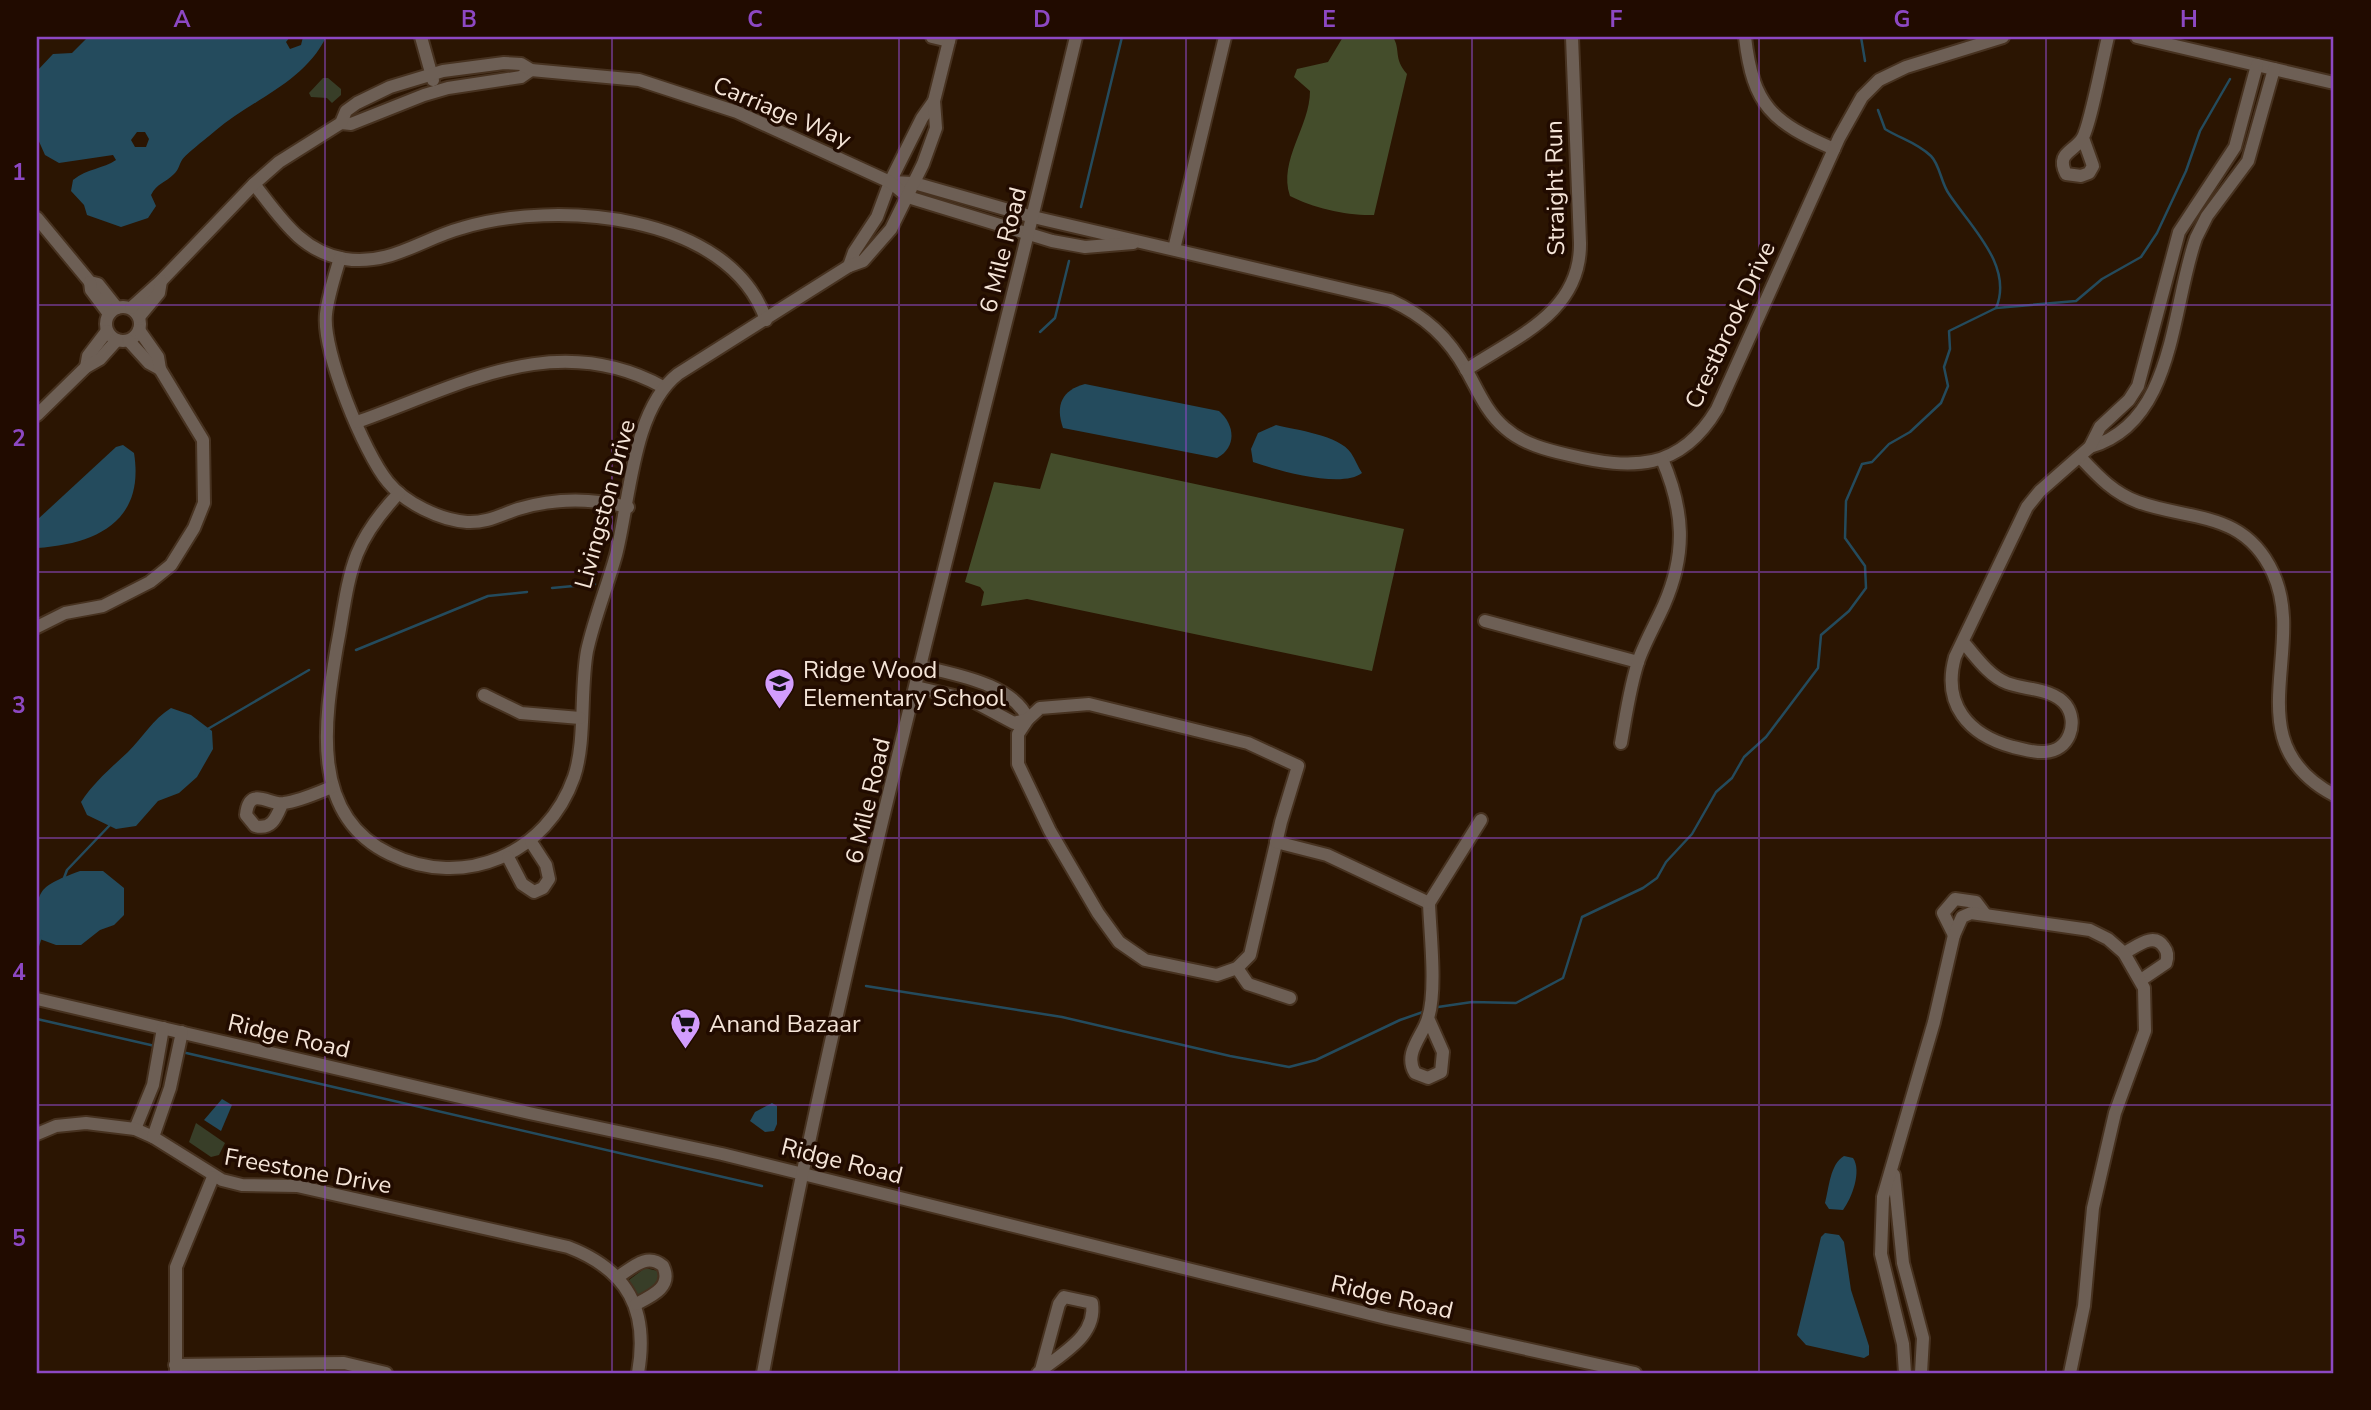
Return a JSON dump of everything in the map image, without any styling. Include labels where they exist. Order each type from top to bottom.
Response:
[{"type":"street","points":[[421,37],[438,92]]},
{"type":"street","points":[[849,266],[853,252],[877,217],[890,182],[922,118],[934,102],[949,39],[932,37]]},
{"type":"street","name":"6 Mile Road","points":[[763,1373],[802,1174],[916,687],[1076,37]]},
{"type":"street","points":[[1174,249],[1225,37]]},
{"type":"street","name":"Straight Run","points":[[1466,370],[1548,318],[1567,292],[1575,273],[1580,243],[1572,37]]},
{"type":"street","points":[[1745,37],[1749,71],[1763,104],[1790,129],[1834,149]]},
{"type":"street","name":"Crestbrook Drive","points":[[1033,217],[1390,300],[1429,321],[1444,337],[1482,400],[1506,429],[1541,448],[1623,465],[1662,459],[1681,450],[1699,435],[1717,409],[1854,109],[1879,80],[1979,40],[2003,37]]},
{"type":"street","points":[[2083,138],[2108,37]]},
{"type":"street","points":[[2137,37],[2185,42],[2256,65],[2334,83]]},
{"type":"street","name":"Carriage Way","points":[[135,312],[159,293],[161,281],[254,184],[279,162],[341,123],[346,111],[368,97],[431,74],[504,63],[521,64],[531,70],[639,80],[737,111],[890,182],[908,197],[1028,234]]},
{"type":"street","points":[[1964,643],[1987,669],[2005,682],[2054,695],[2064,702],[2072,715],[2072,729],[2067,740],[2055,750],[2032,751],[2003,744],[1972,729],[1958,707],[1950,680],[1955,657],[2027,507],[2039,491],[2090,447],[2100,427],[2129,400],[2146,365],[2179,232],[2235,148],[2256,65]]},
{"type":"street","points":[[2090,447],[2112,441],[2147,405],[2162,370],[2196,238],[2207,216],[2248,161],[2274,69]]},
{"type":"street","name":"Carriage Way","points":[[341,123],[351,124],[438,92],[521,77],[531,70]]},
{"type":"street","name":"Livingston Drive","points":[[399,493],[363,541],[353,569],[326,732],[332,787],[360,832],[388,854],[423,864],[480,866],[508,857],[531,842],[561,805],[575,775],[587,652],[628,507],[641,437],[663,387],[678,374],[849,266],[863,261],[874,251],[899,218],[914,183],[936,128],[934,102]]},
{"type":"street","name":"Carriage Way","points":[[890,182],[914,183],[1033,217]]},
{"type":"street","points":[[254,184],[289,230],[310,247],[340,258],[372,260],[396,255],[459,228],[499,219],[555,215],[643,225],[702,247],[745,282],[766,320]]},
{"type":"street","points":[[37,218],[90,282],[98,285],[113,311],[118,337],[160,369]]},
{"type":"street","points":[[2179,232],[2196,238]]},
{"type":"street","name":"Crestbrook Drive","points":[[1028,234],[1085,247],[1141,242]]},
{"type":"street","points":[[340,258],[325,316],[333,365],[357,422],[387,481],[399,493],[426,509],[464,522],[500,518],[515,510],[564,500],[605,501],[628,507]]},
{"type":"street","points":[[37,627],[65,613],[103,606],[150,583],[171,565],[194,528],[204,503],[202,440],[160,369],[158,357],[139,331],[135,312],[113,311]]},
{"type":"street","points":[[37,415],[86,367],[100,359],[118,337],[139,331]]},
{"type":"street","points":[[357,422],[440,388],[489,373],[555,362],[594,362],[637,373],[663,387]]},
{"type":"street","points":[[2146,365],[2162,370]]},
{"type":"street","points":[[2080,457],[2101,480],[2125,497],[2213,520],[2243,536],[2265,558],[2278,585],[2283,609],[2277,699],[2284,738],[2305,773],[2334,795]]},
{"type":"street","points":[[1620,743],[1638,662],[1666,602],[1680,548],[1682,528],[1678,504],[1662,459]]},
{"type":"street","points":[[1485,621],[1638,662]]},
{"type":"street","points":[[921,666],[979,681],[1022,705],[1028,719]]},
{"type":"street","points":[[916,687],[971,700],[1014,723],[1028,719]]},
{"type":"street","points":[[484,695],[521,713],[580,718]]},
{"type":"street","points":[[1089,704],[1248,743],[1298,766],[1276,842],[1250,955],[1237,968],[1217,975],[1145,960],[1119,942],[1098,913],[1050,831],[1018,764],[1018,734],[1040,708],[1089,704]]},
{"type":"street","points":[[282,804],[332,787]]},
{"type":"street","points":[[1428,1018],[1432,964],[1429,903],[1480,820]]},
{"type":"street","points":[[508,857],[522,884],[534,892],[543,888],[549,879],[546,865],[531,842]]},
{"type":"street","points":[[1276,842],[1327,855],[1429,903]]},
{"type":"street","points":[[1954,935],[1944,913],[1955,899],[1976,902],[1985,915]]},
{"type":"street","points":[[1905,1373],[1903,1344],[1888,1287],[1880,1231],[1884,1197],[1894,1171],[1934,1022],[1954,935],[1962,917],[1971,913],[2090,930],[2108,939],[2124,953],[2141,980],[2146,1009],[2145,1031],[2115,1113],[2093,1208],[2084,1306],[2070,1373]]},
{"type":"street","points":[[2124,953],[2147,940],[2155,939],[2163,943],[2168,957],[2166,963],[2141,980]]},
{"type":"street","points":[[1237,968],[1248,984],[1290,998]]},
{"type":"street","name":"Ridge Road","points":[[37,999],[802,1174],[1386,1318],[1635,1373]]},
{"type":"street","points":[[135,1129],[153,1085],[163,1028]]},
{"type":"street","points":[[153,1137],[170,1088],[182,1032]]},
{"type":"street","name":"Freestone Drive","points":[[37,1134],[56,1126],[86,1123],[135,1129],[153,1137],[213,1177],[242,1185],[297,1186],[568,1247],[597,1261],[618,1277],[636,1304],[641,1337],[638,1373]]},
{"type":"street","points":[[1894,1171],[1907,1282],[1923,1338],[1921,1373]]},
{"type":"street","points":[[213,1177],[176,1267],[176,1369],[344,1363],[386,1373]]},
{"type":"street","points":[[618,1277],[643,1260],[653,1260],[663,1266],[666,1276],[662,1289],[636,1304]]},
{"type":"street","points":[[1888,1287],[1907,1282]]},
{"type":"street","points":[[1063,1297],[1092,1303],[1091,1320],[1085,1331],[1069,1351],[1040,1372],[1063,1297]]},
{"type":"green space","points":[[1343,37],[1393,37],[1400,63],[1407,74],[1374,215],[1342,213],[1309,204],[1290,196],[1287,183],[1291,156],[1309,104],[1310,91],[1294,77],[1297,69],[1328,62]]},
{"type":"green space","points":[[323,78],[328,78],[341,89],[341,95],[332,103],[327,98],[311,97],[309,93]]},
{"type":"green space","points":[[1051,453],[1404,529],[1372,671],[1027,599],[981,606],[984,592],[980,587],[965,582],[994,482],[1040,489]]},
{"type":"green space","points":[[196,1123],[225,1143],[219,1155],[211,1157],[189,1142]]},
{"type":"green space","points":[[645,1268],[658,1271],[661,1283],[637,1297],[628,1285],[629,1280]]},
{"type":"water","points":[[88,37],[290,37],[286,42],[290,49],[301,45],[303,37],[326,37],[316,53],[291,79],[229,120],[184,157],[174,174],[153,191],[151,195],[156,206],[148,218],[121,227],[87,215],[84,205],[71,191],[73,180],[116,160],[113,155],[59,163],[45,155],[37,137],[37,71],[53,54],[72,53]],"holes":[[[137,132],[145,132],[149,139],[146,147],[135,147],[131,140]]]},
{"type":"water","points":[[1085,384],[1219,411],[1231,429],[1231,442],[1217,458],[1063,428],[1060,412],[1062,400],[1071,390]]},
{"type":"water","points":[[1276,425],[1337,442],[1351,453],[1362,473],[1353,477],[1325,479],[1253,462],[1251,449],[1258,433]]},
{"type":"water","points":[[123,445],[134,453],[135,476],[132,496],[124,512],[97,534],[59,546],[37,548],[37,520],[116,447]]},
{"type":"water","points":[[171,708],[191,715],[212,731],[213,749],[197,777],[179,793],[158,801],[136,826],[116,829],[87,815],[81,802],[86,795],[153,723]]},
{"type":"water","points":[[80,871],[103,871],[124,888],[124,915],[114,925],[100,930],[81,945],[56,945],[37,938],[37,910],[41,893],[54,882]]},
{"type":"water","points":[[222,1099],[232,1105],[221,1131],[204,1120]]},
{"type":"water","points":[[772,1103],[777,1106],[777,1124],[774,1131],[765,1132],[750,1121],[755,1112]]},
{"type":"water","points":[[1844,1156],[1853,1158],[1856,1163],[1855,1184],[1843,1210],[1829,1209],[1825,1203],[1831,1177],[1839,1160]]},
{"type":"water","points":[[1825,1233],[1839,1235],[1844,1242],[1851,1290],[1869,1346],[1869,1355],[1864,1358],[1806,1345],[1797,1335],[1821,1237]]},
{"type":"waterway","points":[[1081,207],[1122,37]]},
{"type":"waterway","points":[[1861,37],[1865,61]]},
{"type":"waterway","points":[[1438,1007],[1472,1002],[1516,1003],[1563,978],[1582,917],[1643,888],[1657,878],[1666,862],[1692,834],[1716,792],[1732,778],[1744,757],[1766,737],[1818,668],[1821,635],[1849,611],[1866,588],[1865,566],[1845,538],[1846,501],[1862,464],[1872,462],[1889,444],[1910,432],[1941,403],[1948,386],[1944,367],[1950,349],[1949,331],[1996,308],[2076,301],[2102,279],[2141,257],[2157,233],[2186,171],[2200,131],[2230,79]]},
{"type":"waterway","points":[[1878,110],[1885,129],[1920,147],[1931,156],[1946,190],[1987,247],[1999,277],[2000,292],[1996,308]]},
{"type":"waterway","points":[[1040,332],[1055,318],[1069,261]]},
{"type":"waterway","points":[[552,588],[595,584]]},
{"type":"waterway","points":[[356,650],[488,596],[527,592]]},
{"type":"waterway","points":[[206,730],[309,670]]},
{"type":"waterway","points":[[64,878],[67,870],[110,825]]},
{"type":"waterway","points":[[37,949],[41,936]]},
{"type":"waterway","points":[[866,986],[1062,1017],[1289,1067],[1316,1060],[1400,1020],[1423,1012]]},
{"type":"waterway","points":[[37,1019],[155,1046]]},
{"type":"waterway","points":[[182,1052],[762,1186]]},
{"type":"place","name":"Ridge Wood Elementary School","points":[[780,711]]},
{"type":"place","name":"Anand Bazaar","points":[[686,1051]]}]
